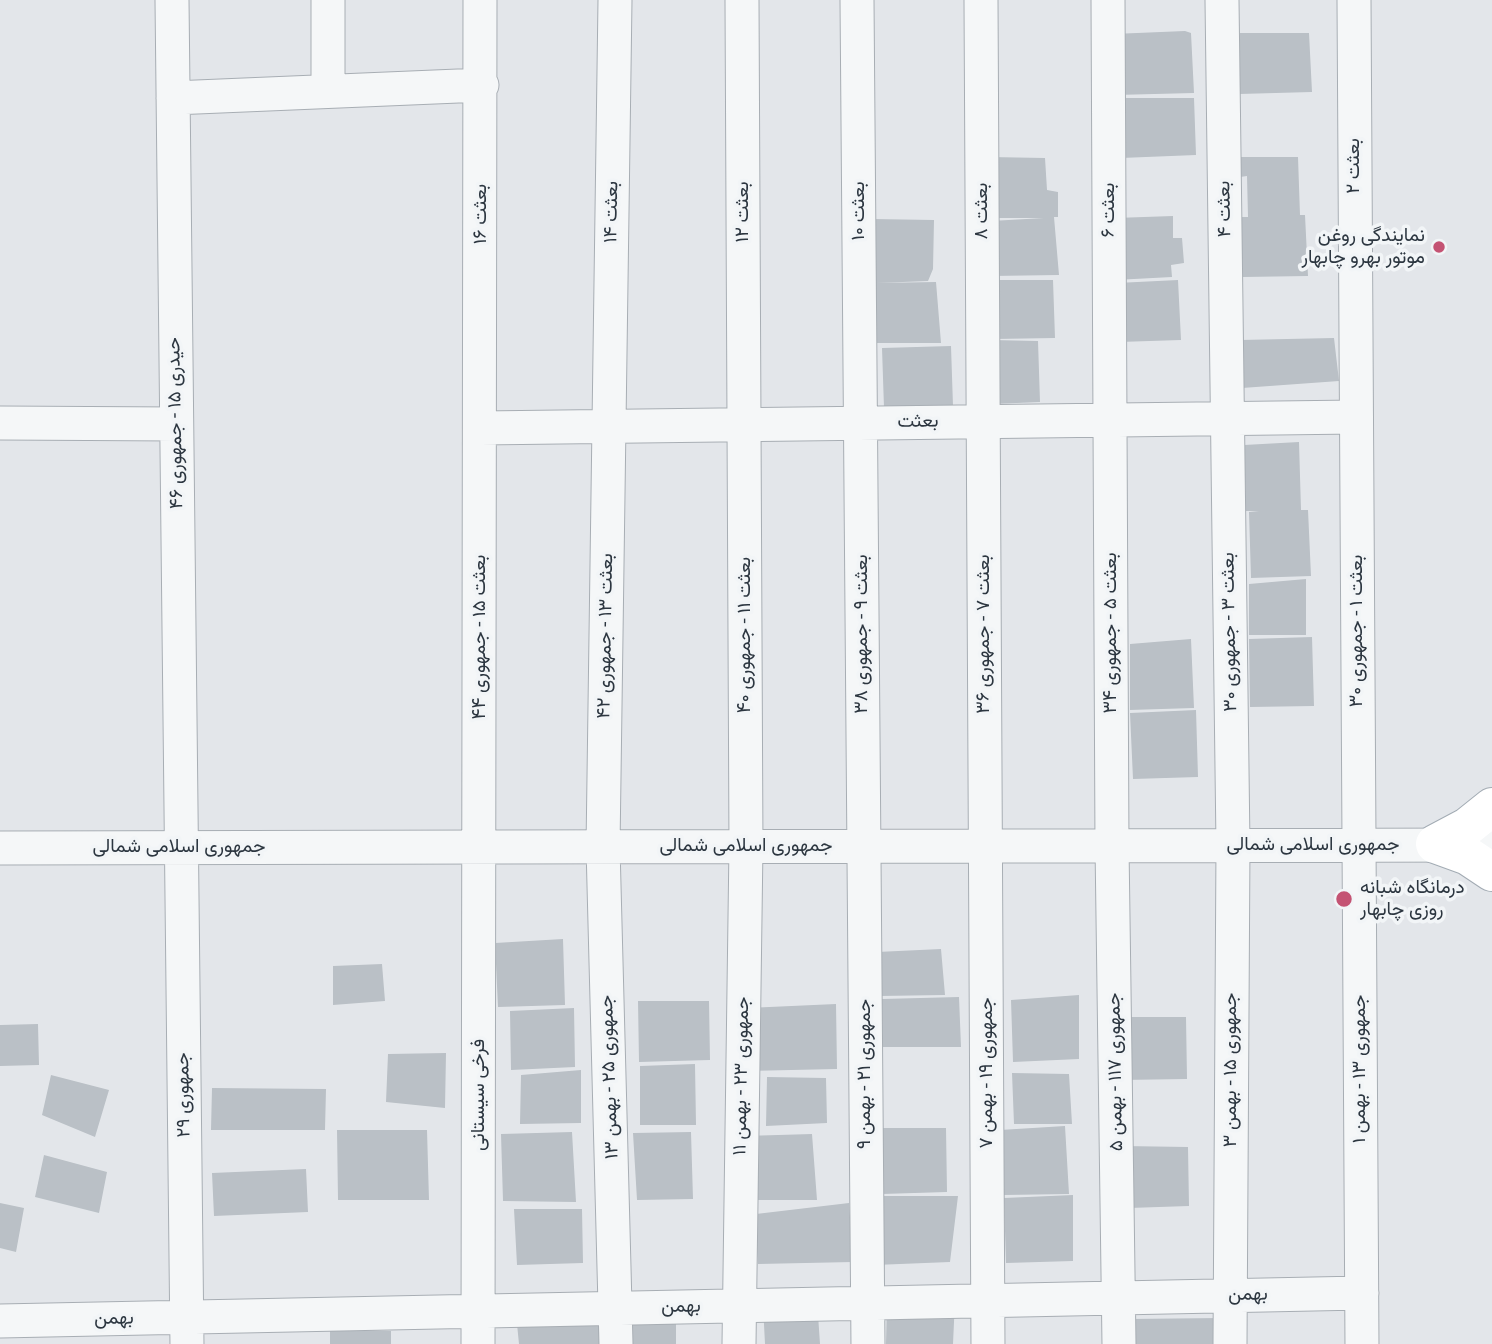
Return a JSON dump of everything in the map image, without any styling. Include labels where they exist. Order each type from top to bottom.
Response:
[{"type":"main road","points":[[1435,844],[1467,827],[1492,807]]},
{"type":"main road","points":[[1435,844],[1468,856],[1492,872]]},
{"type":"street","name":"حیدری ۱۵ - جمهوری ۴۶","points":[[172,0],[179,847]]},
{"type":"street","points":[[328,0],[328,91]]},
{"type":"street","name":"بعثت ۱۶","points":[[480,0],[481,428]]},
{"type":"street","name":"بعثت ۱۴","points":[[609,425],[615,0]]},
{"type":"street","name":"بعثت ۱۲","points":[[742,0],[744,424]]},
{"type":"street","name":"بعثت ۱۰","points":[[857,0],[861,423]]},
{"type":"street","name":"بعثت ۸","points":[[981,0],[983,421]]},
{"type":"street","name":"بعثت ۶","points":[[1108,0],[1110,420]]},
{"type":"street","name":"بعثت ۴","points":[[1222,0],[1227,418]]},
{"type":"street","name":"بعثت ۲","points":[[1354,0],[1356,417]]},
{"type":"street","points":[[173,98],[482,85]]},
{"type":"street","name":"بعثت","points":[[481,428],[1356,417]]},
{"type":"street","name":"بعثت ۱ - جمهوری ۳۰","points":[[1356,417],[1358,845]]},
{"type":"street","name":"بعثت ۳ - جمهوری ۳۰","points":[[1227,418],[1233,845]]},
{"type":"street","name":"بعثت ۵ - جمهوری ۳۴","points":[[1110,420],[1112,846]]},
{"type":"street","name":"بعثت ۷ - جمهوری ۳۶","points":[[983,421],[986,846]]},
{"type":"street","points":[[0,423],[176,424]]},
{"type":"street","name":"بعثت ۹ - جمهوری ۳۸","points":[[861,423],[864,846]]},
{"type":"street","name":"بعثت ۱۱ - جمهوری ۴۰","points":[[744,424],[746,846]]},
{"type":"street","name":"بعثت ۱۳ - جمهوری ۴۲","points":[[603,847],[609,425]]},
{"type":"street","name":"بعثت ۱۵ - جمهوری ۴۴","points":[[480,847],[481,428]]},
{"type":"street","name":"جمهوری ۱۵ - بهمن ۳","points":[[1230,1344],[1233,845]]},
{"type":"street","name":"جمهوری ۱۳ - بهمن ۱","points":[[1358,845],[1362,1344]]},
{"type":"street","name":"جمهوری اسلامی شمالی","points":[[0,848],[1492,845]]},
{"type":"street","name":"جمهوری ۲۳ - بهمن ۱۱","points":[[739,1344],[746,846]]},
{"type":"street","name":"جمهوری ۲۱ - بهمن ۹","points":[[864,846],[868,1344]]},
{"type":"street","name":"جمهوری ۱۹ - بهمن ۷","points":[[986,846],[988,1344]]},
{"type":"street","name":"جمهوری ۱۱۷ - بهمن ۵","points":[[1112,846],[1119,1344]]},
{"type":"street","name":"جمهوری ۲۹","points":[[179,847],[187,1331]]},
{"type":"street","name":"فرخی سیستانی","points":[[478,1344],[480,847]]},
{"type":"street","name":"جمهوری ۲۵ - بهمن ۱۳","points":[[603,847],[616,1344]]},
{"type":"street","name":"بهمن","points":[[0,1321],[187,1331],[478,1311],[1362,1293]]},
{"type":"building","points":[[1191,33],[1194,93],[1115,95],[1113,34]]},
{"type":"building","points":[[1240,33],[1309,33],[1312,92],[1239,94]]},
{"type":"building","points":[[1119,98],[1194,98],[1196,155],[1121,158]]},
{"type":"building","points":[[989,157],[1045,158],[1047,190],[1058,192],[1058,217],[1054,217],[1059,275],[991,276],[991,221],[1044,218],[989,218]]},
{"type":"building","points":[[1241,157],[1298,157],[1300,215],[1305,215],[1308,276],[1243,277],[1240,217],[1248,217],[1247,176],[1240,177]]},
{"type":"building","points":[[1173,216],[1173,238],[1182,238],[1184,263],[1171,265],[1172,277],[1115,280],[1125,259],[1126,230],[1114,230],[1115,218]]},
{"type":"building","points":[[872,219],[934,220],[933,269],[928,281],[877,283],[936,282],[941,343],[870,343]]},
{"type":"building","points":[[995,280],[1053,280],[1055,338],[994,339]]},
{"type":"building","points":[[1178,280],[1181,340],[1119,342],[1117,283]]},
{"type":"building","points":[[1334,338],[1339,381],[1242,388],[1240,340]]},
{"type":"building","points":[[991,340],[1038,341],[1040,402],[993,404]]},
{"type":"building","points":[[951,346],[953,406],[884,408],[882,348]]},
{"type":"building","points":[[1299,442],[1301,510],[1308,510],[1311,576],[1251,578],[1249,512],[1259,511],[1246,511],[1244,445]]},
{"type":"building","points":[[1306,579],[1306,635],[1249,635],[1249,584]]},
{"type":"building","points":[[1312,637],[1314,706],[1250,707],[1249,639]]},
{"type":"building","points":[[1191,639],[1194,708],[1130,710],[1130,644]]},
{"type":"building","points":[[1196,710],[1198,777],[1133,779],[1130,713]]},
{"type":"building","points":[[563,939],[565,1005],[498,1007],[495,943]]},
{"type":"building","points":[[941,949],[945,995],[879,996],[877,952]]},
{"type":"building","points":[[382,964],[385,1001],[333,1005],[333,966]]},
{"type":"building","points":[[1079,995],[1079,1059],[1013,1062],[1011,1000]]},
{"type":"building","points":[[959,997],[961,1047],[883,1047],[882,999]]},
{"type":"building","points":[[638,1001],[709,1001],[710,1060],[639,1062]]},
{"type":"building","points":[[836,1004],[837,1069],[746,1071],[747,1008]]},
{"type":"building","points":[[574,1008],[575,1067],[511,1070],[510,1011]]},
{"type":"building","points":[[1121,1017],[1186,1017],[1187,1079],[1121,1080]]},
{"type":"building","points":[[38,1024],[39,1065],[0,1066],[0,1025]]},
{"type":"building","points":[[446,1053],[445,1108],[386,1102],[388,1054]]},
{"type":"building","points":[[695,1064],[696,1125],[640,1125],[640,1066]]},
{"type":"building","points":[[581,1070],[581,1123],[520,1124],[521,1075]]},
{"type":"building","points":[[1012,1073],[1069,1074],[1072,1124],[1014,1124]]},
{"type":"building","points":[[51,1075],[109,1090],[95,1137],[42,1115]]},
{"type":"building","points":[[767,1077],[826,1078],[827,1123],[766,1126]]},
{"type":"building","points":[[212,1088],[326,1089],[325,1130],[211,1130]]},
{"type":"building","points":[[1065,1126],[1069,1194],[1004,1195],[1000,1130]]},
{"type":"building","points":[[882,1128],[946,1128],[947,1192],[882,1194]]},
{"type":"building","points":[[337,1130],[427,1130],[429,1200],[338,1200]]},
{"type":"building","points":[[572,1132],[576,1202],[503,1201],[501,1134]]},
{"type":"building","points":[[691,1132],[693,1199],[637,1200],[633,1133]]},
{"type":"building","points":[[812,1134],[817,1200],[745,1200],[744,1136]]},
{"type":"building","points":[[1123,1146],[1188,1147],[1189,1206],[1129,1208]]},
{"type":"building","points":[[44,1155],[107,1172],[99,1213],[35,1197]]},
{"type":"building","points":[[306,1169],[308,1212],[214,1216],[212,1173]]},
{"type":"building","points":[[1073,1195],[1073,1261],[1006,1263],[1004,1198]]},
{"type":"building","points":[[873,1196],[958,1196],[950,1262],[875,1265]]},
{"type":"building","points":[[0,1203],[24,1208],[16,1252],[0,1248]]},
{"type":"building","points":[[849,1203],[853,1262],[758,1264],[756,1214]]},
{"type":"building","points":[[514,1209],[582,1209],[583,1263],[517,1265]]},
{"type":"building","points":[[606,1299],[608,1344],[519,1344],[515,1304]]},
{"type":"building","points":[[817,1300],[820,1344],[765,1344],[763,1305]]},
{"type":"building","points":[[955,1300],[953,1344],[886,1344],[887,1301]]},
{"type":"building","points":[[1221,1318],[1220,1344],[1128,1344],[1128,1319]]},
{"type":"building","points":[[631,1324],[676,1324],[676,1344],[631,1344]]},
{"type":"building","points":[[330,1331],[391,1331],[391,1344],[330,1344]]},
{"type":"place","name":"نمایندگی روغن موتور بهرو چابهار","points":[[1439,247]]},
{"type":"place","name":"درمانگاه شبانه روزی چابهار","points":[[1344,899]]}]
